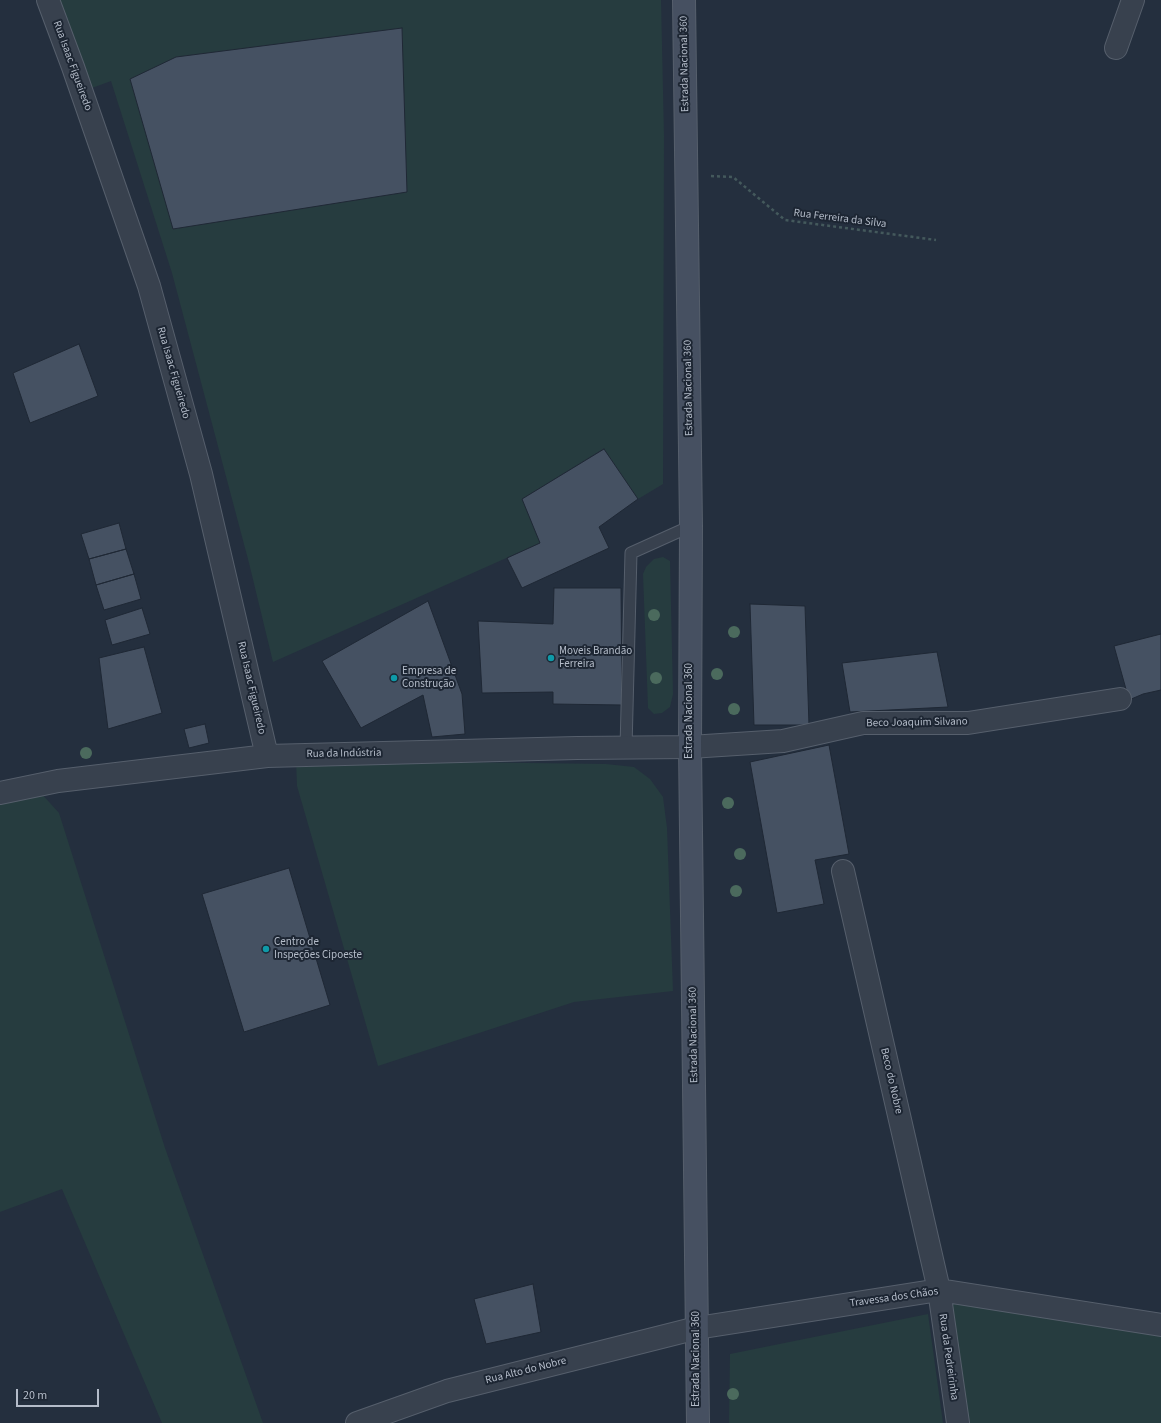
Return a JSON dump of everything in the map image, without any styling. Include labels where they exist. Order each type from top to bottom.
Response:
[{"type":"main road","name":"Estrada Nacional 360","points":[[684,0],[691,526],[690,747],[698,1423]]},
{"type":"street","name":"Rua Isaac Figueiredo","points":[[48,0],[73,67],[149,286],[201,474],[267,756]]},
{"type":"street","points":[[1116,48],[1132,0]]},
{"type":"street","name":"Beco Joaquim Silvano","points":[[690,747],[783,741],[863,723],[968,723],[1120,699]]},
{"type":"street","name":"Rua da Indústria","points":[[0,793],[58,781],[267,756],[690,747]]},
{"type":"street","name":"Beco do Nobre","points":[[843,871],[939,1290]]},
{"type":"street","name":"Travessa dos Chãos","points":[[697,1328],[939,1290],[1161,1325]]},
{"type":"street","name":"Rua da Pedreirinha","points":[[939,1290],[958,1423]]},
{"type":"street","name":"Rua Alto do Nobre","points":[[357,1423],[447,1391],[697,1328]]},
{"type":"lane","points":[[626,748],[631,553],[691,526]]},
{"type":"path","name":"Rua Ferreira da Silva","points":[[686,175],[733,177],[785,220],[936,240]]},
{"type":"green space","points":[[58,0],[661,0],[664,136],[663,484],[638,499],[603,449],[522,499],[540,543],[273,662],[249,563],[172,273],[111,81],[92,88]]},
{"type":"green space","points":[[663,557],[670,561],[673,694],[670,707],[662,713],[654,714],[648,708],[643,574],[646,567],[654,559]]},
{"type":"green space","points":[[296,760],[606,764],[634,767],[650,779],[663,797],[667,828],[673,991],[574,1002],[378,1066],[297,786]]},
{"type":"green space","points":[[40,792],[59,813],[165,1148],[263,1423],[162,1423],[62,1189],[0,1212],[0,800]]},
{"type":"green space","points":[[939,1290],[1161,1325],[1161,1423],[958,1423]]},
{"type":"green space","points":[[928,1314],[943,1423],[729,1423],[730,1354]]},
{"type":"building","points":[[402,28],[407,192],[173,229],[130,79],[176,57]]},
{"type":"building","points":[[79,344],[98,396],[30,423],[13,373]]},
{"type":"building","points":[[604,449],[638,499],[599,527],[609,548],[522,588],[507,558],[540,543],[522,499]]},
{"type":"building","points":[[119,523],[126,549],[89,559],[81,534]]},
{"type":"building","points":[[126,549],[134,574],[96,585],[89,559]]},
{"type":"building","points":[[134,574],[141,599],[104,610],[96,585]]},
{"type":"building","name":"Moveis Brandão Ferreira","points":[[554,588],[621,588],[622,705],[553,704],[553,692],[482,693],[478,621],[553,624]]},
{"type":"building","name":"Empresa de Construção","points":[[428,601],[462,694],[465,734],[432,737],[423,695],[361,728],[322,661]]},
{"type":"building","points":[[750,604],[805,606],[809,725],[754,725]]},
{"type":"building","points":[[142,608],[150,634],[112,645],[105,620]]},
{"type":"building","points":[[1161,634],[1161,690],[1143,694],[1129,700],[1114,646]]},
{"type":"building","points":[[144,647],[162,713],[108,729],[99,658]]},
{"type":"building","points":[[937,652],[948,707],[850,712],[842,663]]},
{"type":"building","points":[[205,724],[209,743],[189,748],[184,729]]},
{"type":"building","points":[[829,745],[849,854],[815,860],[824,904],[777,913],[750,762]]},
{"type":"building","name":"Centro de Inspeções Cipoeste","points":[[289,868],[330,1005],[244,1032],[202,894]]},
{"type":"building","points":[[533,1284],[541,1332],[486,1344],[474,1299]]},
{"type":"place","name":"Moveis Brandão Ferreira","points":[[551,658]]},
{"type":"place","name":"Empresa de Construção","points":[[394,678]]},
{"type":"place","name":"Centro de Inspeções Cipoeste","points":[[266,949]]}]
